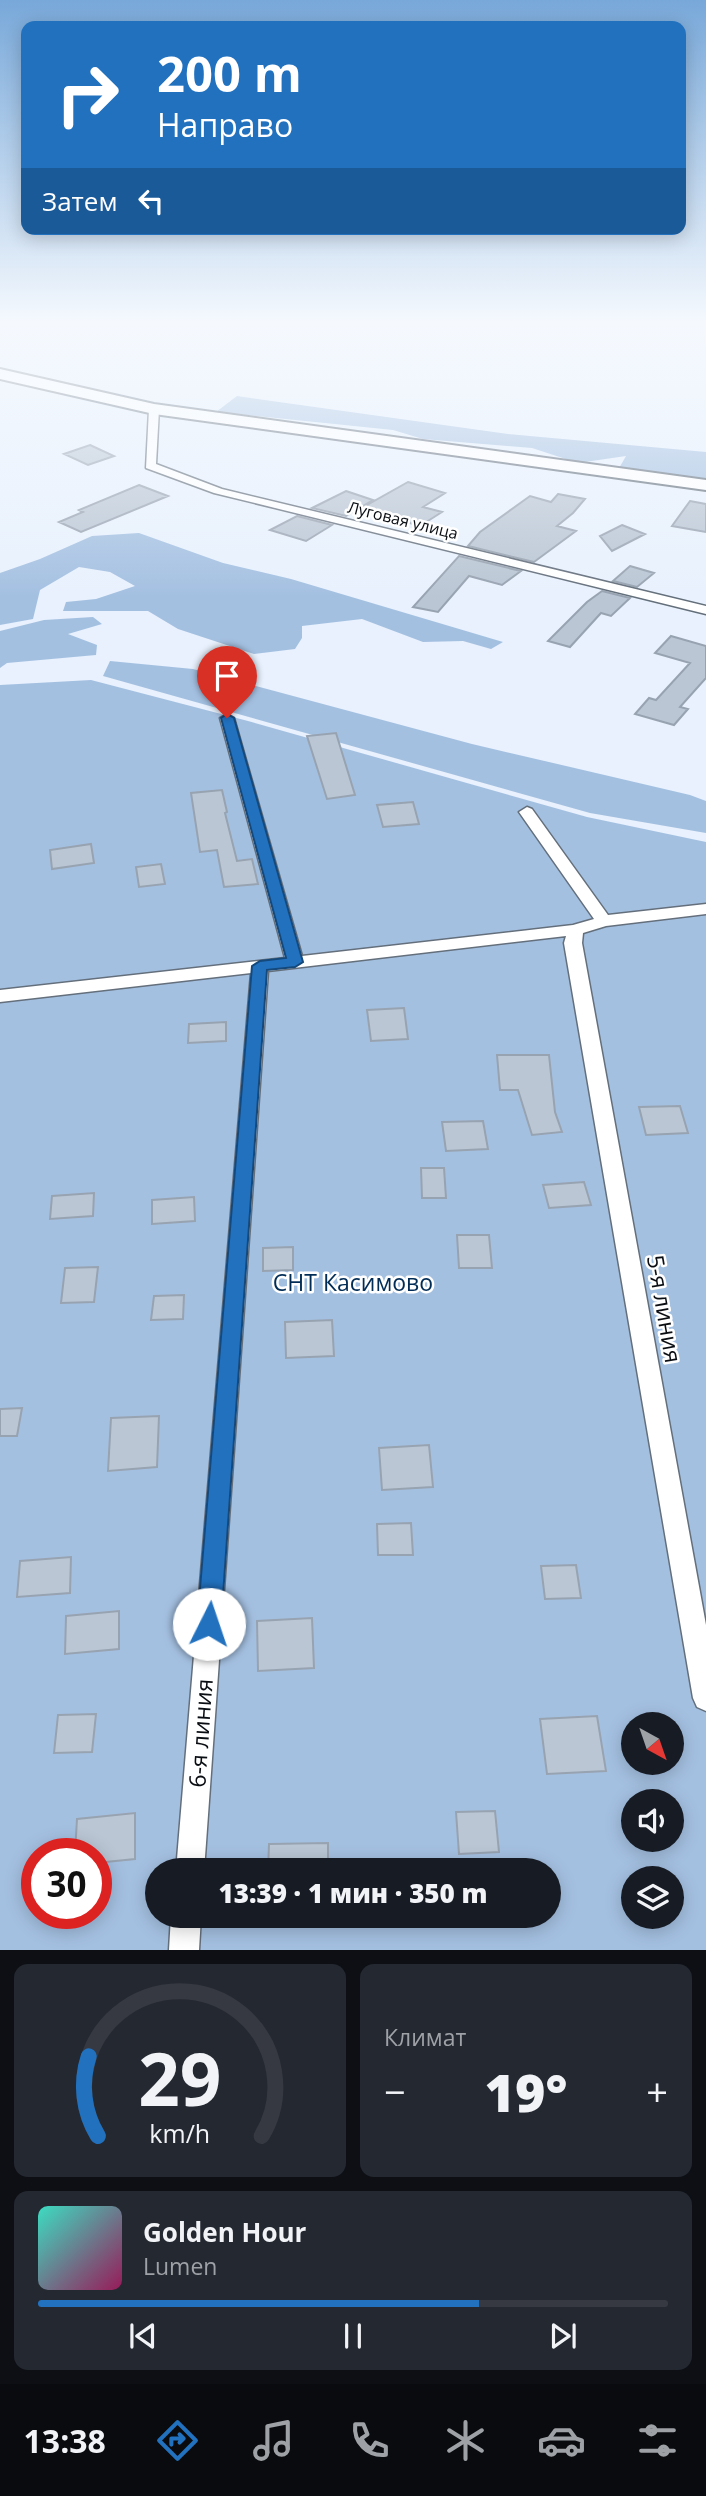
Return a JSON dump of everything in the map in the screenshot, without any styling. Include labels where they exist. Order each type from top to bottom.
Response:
[{"type":"main road","points":[[198,415],[706,485]]},
{"type":"street","name":"Луговая улица","points":[[154,415],[150,466],[218,491],[706,610]]},
{"type":"street","points":[[227,718],[295,962]]},
{"type":"street","points":[[527,812],[604,920]]},
{"type":"street","points":[[0,996],[575,930],[604,920],[706,909]]},
{"type":"street","name":"5-я линия","points":[[575,930],[575,956],[706,1698]]},
{"type":"street","name":"6-я линия","points":[[191,1858],[260,966]]},
{"type":"street","points":[[184,1950],[185,1928]]},
{"type":"green space","points":[[246,415],[372,415],[508,434],[706,452],[706,479],[618,470],[626,456],[578,463],[532,448],[423,439],[393,430]]},
{"type":"green space","points":[[139,533],[223,563],[291,579],[503,642],[491,649],[463,641],[423,642],[362,619],[302,626],[302,638],[295,649],[254,654],[178,629],[148,611],[63,611],[66,602],[96,599],[135,586],[110,572],[79,567],[40,590],[33,619],[0,625],[0,573],[92,536]]},
{"type":"green space","points":[[93,617],[102,624],[68,634],[97,645],[96,655],[7,663],[0,668],[0,631],[44,620]]},
{"type":"green space","points":[[110,661],[193,669],[472,744],[690,795],[706,801],[706,833],[590,813],[103,676]]},
{"type":"green space","name":"СНТ Касимово","points":[[91,680],[248,721],[587,817],[706,842],[706,1950],[0,1950],[0,685]]},
{"type":"building","points":[[90,445],[114,456],[88,465],[64,454]]},
{"type":"building","points":[[408,482],[445,493],[423,507],[442,512],[420,526],[360,509]]},
{"type":"building","points":[[139,485],[168,496],[81,532],[59,522],[83,512],[79,510]]},
{"type":"building","points":[[346,491],[373,500],[346,516],[312,508]]},
{"type":"building","points":[[558,494],[585,499],[557,526],[576,531],[534,562],[468,546],[480,532],[530,496],[551,502]]},
{"type":"building","points":[[690,501],[706,504],[706,532],[672,526]]},
{"type":"building","points":[[297,516],[332,525],[306,541],[270,530]]},
{"type":"building","points":[[622,525],[645,534],[612,551],[600,536]]},
{"type":"building","points":[[459,556],[521,571],[502,585],[469,576],[438,612],[413,607]]},
{"type":"building","points":[[630,566],[654,573],[637,587],[613,581]]},
{"type":"building","points":[[602,591],[630,598],[611,616],[601,613],[570,647],[548,641],[587,602]]},
{"type":"building","points":[[671,636],[706,646],[706,678],[680,707],[688,709],[674,725],[635,714],[649,698],[656,700],[690,663],[655,653]]},
{"type":"building","points":[[336,733],[355,795],[327,799],[307,736]]},
{"type":"building","points":[[222,790],[237,861],[252,859],[258,884],[224,887],[217,850],[200,852],[191,793]]},
{"type":"building","points":[[413,802],[419,824],[383,827],[377,805]]},
{"type":"building","points":[[91,844],[94,863],[52,869],[50,850]]},
{"type":"building","points":[[161,864],[165,884],[139,887],[136,867]]},
{"type":"building","points":[[404,1008],[408,1039],[371,1041],[367,1010]]},
{"type":"building","points":[[226,1022],[226,1041],[188,1043],[189,1024]]},
{"type":"building","points":[[497,1055],[549,1055],[555,1112],[562,1132],[532,1135],[518,1090],[500,1090]]},
{"type":"building","points":[[680,1106],[688,1133],[646,1135],[639,1107]]},
{"type":"building","points":[[483,1121],[488,1149],[446,1151],[442,1122]]},
{"type":"building","points":[[421,1168],[444,1168],[446,1198],[422,1198]]},
{"type":"building","points":[[584,1182],[591,1205],[549,1208],[543,1185]]},
{"type":"building","points":[[94,1193],[93,1216],[50,1219],[52,1196]]},
{"type":"building","points":[[194,1197],[195,1221],[152,1224],[152,1200]]},
{"type":"building","points":[[457,1235],[489,1235],[492,1268],[459,1268]]},
{"type":"building","points":[[293,1247],[293,1270],[263,1271],[263,1248]]},
{"type":"building","points":[[98,1267],[94,1302],[61,1303],[65,1268]]},
{"type":"building","points":[[184,1295],[183,1319],[151,1320],[154,1296]]},
{"type":"building","points":[[332,1320],[334,1356],[286,1358],[285,1322]]},
{"type":"building","points":[[22,1408],[17,1436],[0,1436],[0,1409]]},
{"type":"building","points":[[159,1416],[157,1467],[108,1471],[111,1418]]},
{"type":"building","points":[[429,1445],[433,1487],[382,1490],[379,1448]]},
{"type":"building","points":[[411,1523],[413,1555],[378,1555],[377,1524]]},
{"type":"building","points":[[71,1557],[70,1593],[17,1597],[20,1561]]},
{"type":"building","points":[[576,1565],[581,1598],[545,1599],[541,1566]]},
{"type":"building","points":[[119,1611],[119,1649],[65,1654],[66,1616]]},
{"type":"building","points":[[312,1618],[314,1668],[258,1671],[257,1621]]},
{"type":"building","points":[[96,1714],[92,1752],[54,1753],[58,1715]]},
{"type":"building","points":[[597,1716],[606,1771],[547,1774],[540,1719]]},
{"type":"building","points":[[495,1811],[499,1852],[459,1854],[456,1812]]},
{"type":"building","points":[[135,1813],[135,1859],[112,1861],[112,1838],[76,1838],[77,1819]]},
{"type":"building","points":[[328,1843],[328,1858],[268,1858],[269,1844]]},
{"type":"route","points":[[209,1624],[260,966],[295,962],[227,718]]}]
